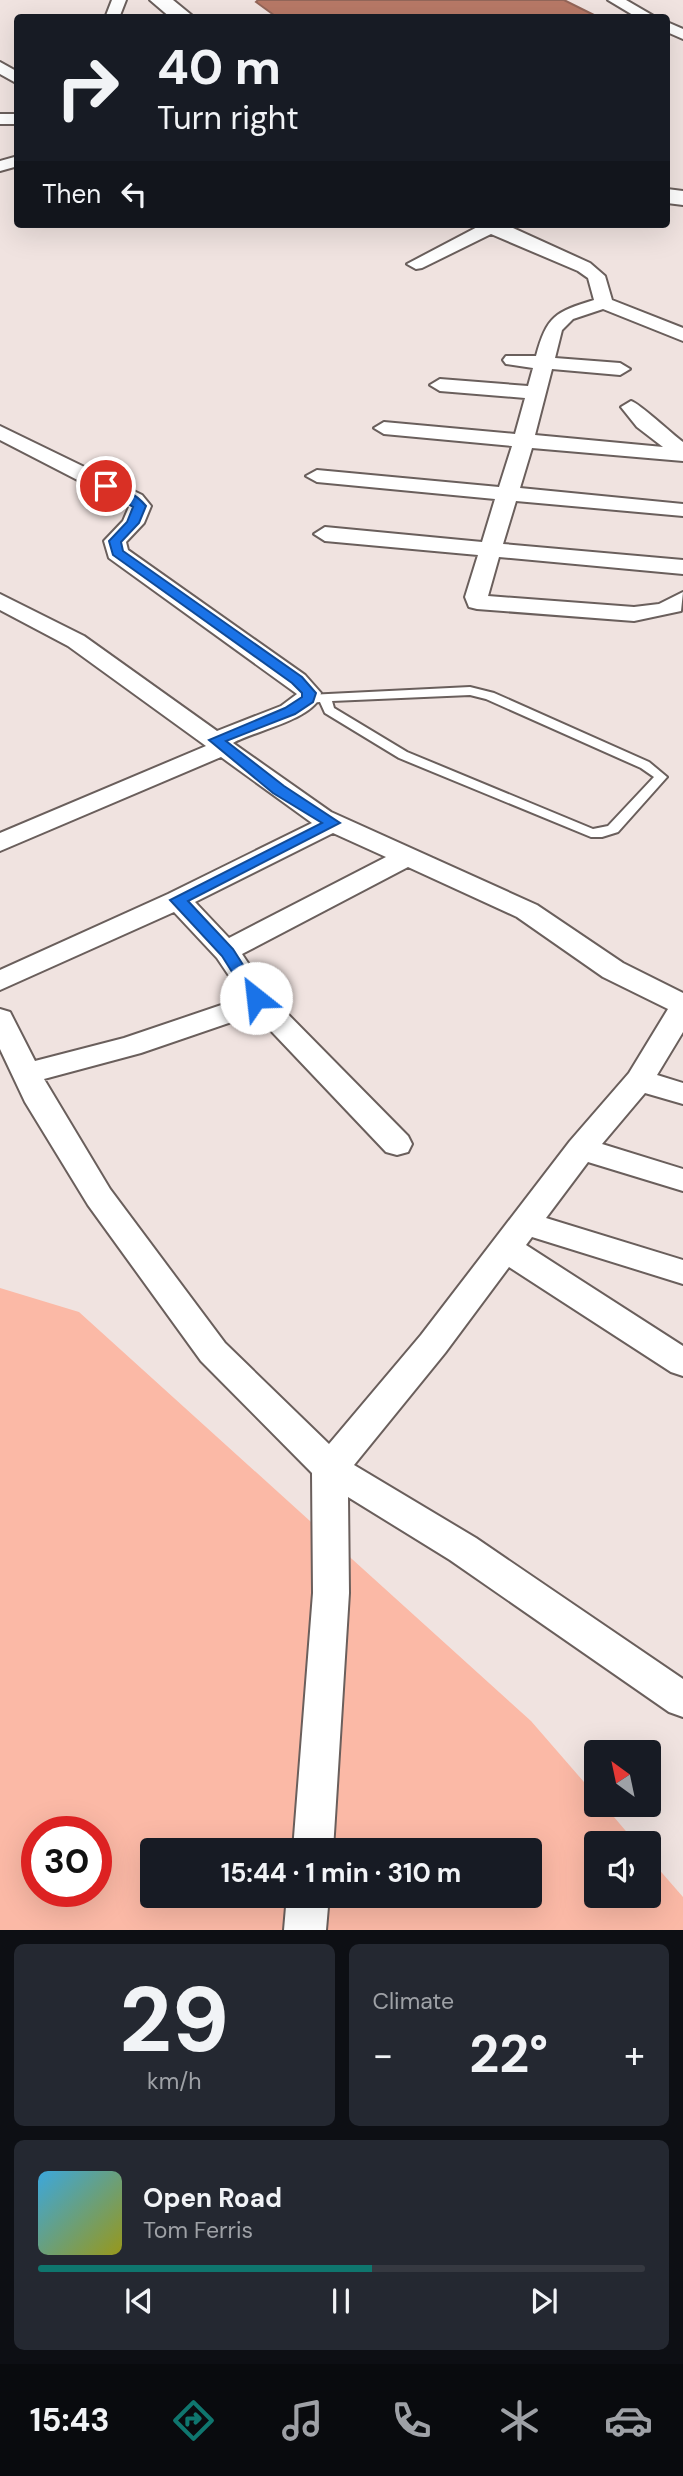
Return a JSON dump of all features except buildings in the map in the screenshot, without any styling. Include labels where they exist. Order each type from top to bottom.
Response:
[{"type":"main road","points":[[141,0],[160,14]]},
{"type":"main road","points":[[160,0],[179,14]]},
{"type":"street","points":[[615,0],[642,14]]},
{"type":"street","points":[[416,264],[487,228]]},
{"type":"street","points":[[500,228],[584,267],[596,276],[604,303]]},
{"type":"street","points":[[683,335],[604,303],[566,316],[553,329],[523,443],[476,597],[477,602],[485,605],[634,614],[659,611],[678,604],[683,599]]},
{"type":"street","points":[[513,360],[620,369]]},
{"type":"street","points":[[440,385],[536,393]]},
{"type":"street","points":[[631,407],[644,423],[683,453]]},
{"type":"street","points":[[384,428],[523,443],[683,453]]},
{"type":"street","points":[[0,843],[317,699],[297,680],[117,553],[115,541],[139,513],[140,506],[134,500],[1,435]]},
{"type":"street","points":[[317,476],[683,510]]},
{"type":"street","points":[[325,534],[492,547],[683,567]]},
{"type":"street","points":[[0,601],[76,641],[278,789],[332,823],[527,911],[613,970],[683,1007],[639,1080],[581,1149],[433,1344],[330,1468],[331,1593],[314,1838]]},
{"type":"street","points":[[0,981],[178,900],[332,823]]},
{"type":"street","points":[[227,953],[245,940],[405,858]]},
{"type":"street","points":[[178,900],[227,953],[256,998],[397,1144]]},
{"type":"street","points":[[26,1073],[131,1046],[232,1013],[256,998]]},
{"type":"street","points":[[0,1019],[26,1073],[99,1197],[213,1352],[330,1468],[464,1549],[683,1700]]},
{"type":"street","points":[[639,1080],[683,1094]]},
{"type":"street","points":[[581,1149],[683,1180]]},
{"type":"street","points":[[514,1236],[683,1272]]},
{"type":"street","points":[[514,1236],[683,1363]]},
{"type":"street","points":[[305,1930],[307,1908]]},
{"type":"lane","points":[[470,691],[490,696],[645,765],[661,777],[613,829],[591,833],[403,755],[329,710],[317,699],[470,691]]},
{"type":"shaded area","points":[[564,0],[592,14],[272,14],[256,2]]},
{"type":"shaded area","points":[[0,1288],[79,1312],[531,1721],[584,1782],[584,1817],[614,1817],[626,1831],[584,1831],[584,1908],[661,1908],[661,1872],[683,1897],[683,1930],[0,1930]]},
{"type":"route","points":[[106,486],[121,492],[140,506],[133,523],[115,541],[117,553],[297,680],[309,693],[303,704],[290,711],[216,740],[278,789],[332,823],[178,900],[240,968],[256,998]]}]
